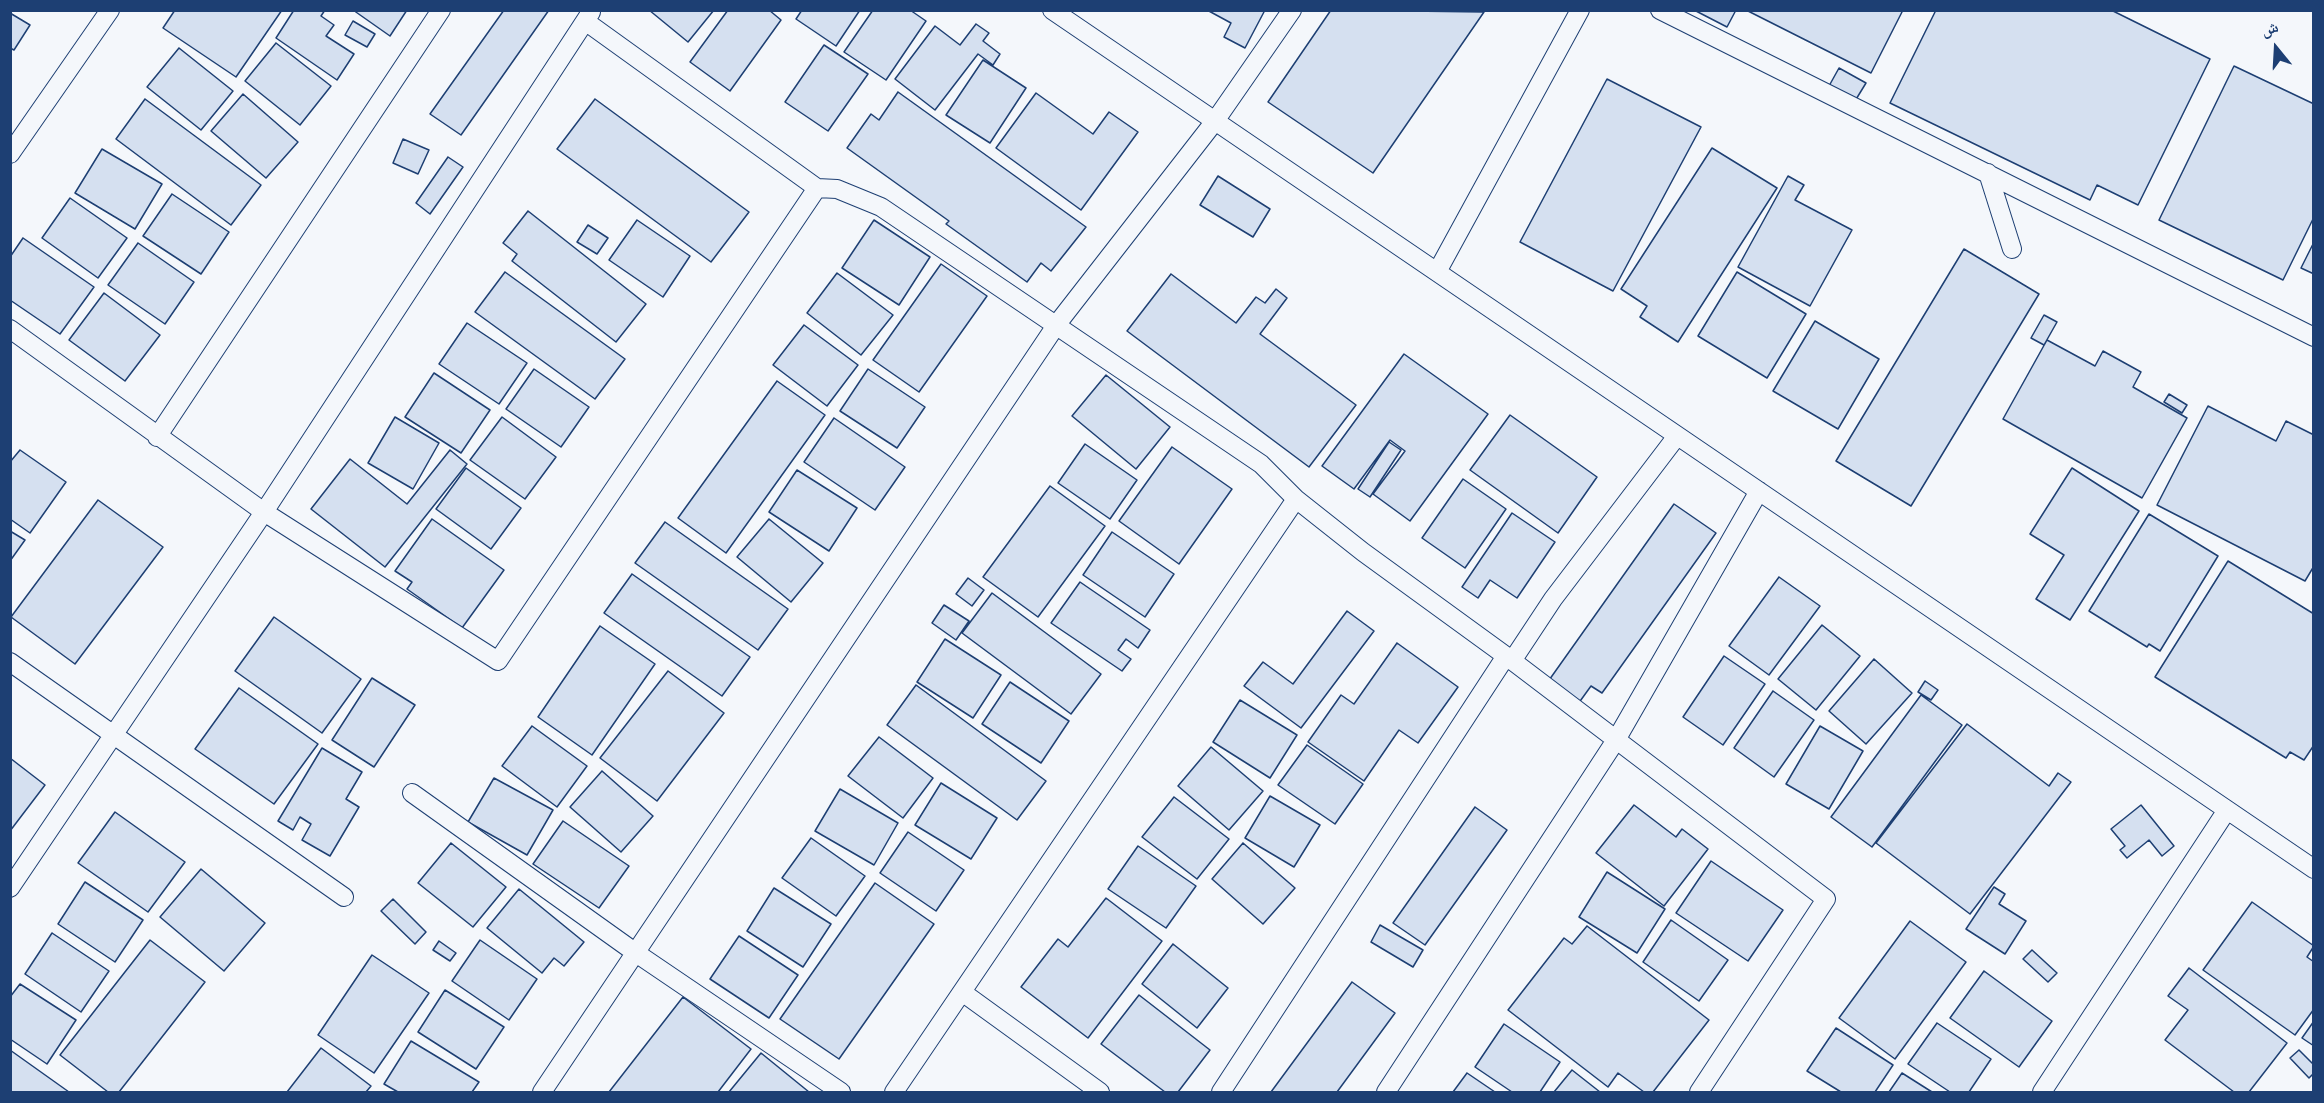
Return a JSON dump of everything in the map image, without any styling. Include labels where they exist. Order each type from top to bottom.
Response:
[{"type":"street","points":[[10,154],[110,10]]},
{"type":"street","points":[[157,437],[441,10]]},
{"type":"street","points":[[1052,10],[2313,869]]},
{"type":"street","points":[[542,1092],[1057,324],[1215,121],[1292,10]]},
{"type":"street","points":[[1437,272],[1580,10]]},
{"type":"street","points":[[1660,10],[2313,337]]},
{"type":"street","points":[[10,888],[264,512],[589,16],[817,188],[837,189],[881,207],[1261,464],[1296,499],[1363,552],[1509,658],[1826,899],[1699,1092]]},
{"type":"street","points":[[1988,173],[2013,249]]},
{"type":"street","points":[[10,329],[264,512],[498,661],[817,188]]},
{"type":"street","points":[[1221,1092],[1509,658],[1677,436]]},
{"type":"street","points":[[1386,1092],[1616,740],[1759,491]]},
{"type":"street","points":[[894,1092],[1296,499]]},
{"type":"street","points":[[10,662],[344,897]]},
{"type":"street","points":[[412,793],[636,953],[841,1092]]},
{"type":"street","points":[[2042,1092],[2227,810]]},
{"type":"street","points":[[962,992],[1100,1092]]},
{"type":"building","points":[[175,10],[282,10],[236,77],[163,28]]},
{"type":"building","points":[[294,10],[325,10],[321,16],[334,25],[326,36],[354,54],[337,80],[276,38]]},
{"type":"building","points":[[353,10],[407,10],[390,36]]},
{"type":"building","points":[[504,10],[549,10],[461,135],[430,114]]},
{"type":"building","points":[[649,10],[714,10],[688,42]]},
{"type":"building","points":[[728,10],[769,10],[781,20],[730,91],[690,62]]},
{"type":"building","points":[[802,10],[860,10],[836,46],[796,19]]},
{"type":"building","points":[[873,10],[910,10],[926,21],[886,80],[844,52]]},
{"type":"building","points":[[1207,10],[1265,10],[1245,48],[1224,37],[1231,23]]},
{"type":"building","points":[[1331,10],[1484,12],[1373,173],[1268,102]]},
{"type":"building","points":[[1694,10],[1736,10],[1727,27]]},
{"type":"building","points":[[1746,10],[1903,10],[1871,73]]},
{"type":"building","points":[[1936,10],[2111,10],[2210,59],[2138,205],[2097,185],[2090,200],[1890,103]]},
{"type":"building","points":[[10,13],[30,25],[14,50],[10,48]]},
{"type":"building","points":[[353,21],[375,34],[367,47],[345,35]]},
{"type":"building","points":[[976,24],[989,33],[983,41],[1000,54],[993,65],[978,54],[935,110],[895,79],[935,26],[960,45]]},
{"type":"building","points":[[276,43],[331,86],[300,125],[245,81]]},
{"type":"building","points":[[824,45],[868,74],[828,131],[785,102]]},
{"type":"building","points":[[179,48],[233,91],[201,130],[147,87]]},
{"type":"building","points":[[983,60],[1026,88],[990,143],[946,115]]},
{"type":"building","points":[[2234,66],[2314,104],[2314,217],[2283,280],[2159,220]]},
{"type":"building","points":[[1839,68],[1866,83],[1855,101],[1829,86]]},
{"type":"building","points":[[1607,79],[1701,127],[1613,291],[1520,242]]},
{"type":"building","points":[[898,92],[1086,227],[1051,271],[1041,263],[1027,282],[946,224],[949,221],[847,148],[871,114],[879,120]]},
{"type":"building","points":[[1036,93],[1093,134],[1109,112],[1138,132],[1081,210],[996,148]]},
{"type":"building","points":[[243,94],[298,142],[266,178],[211,131]]},
{"type":"building","points":[[145,99],[261,185],[231,225],[116,139]]},
{"type":"building","points":[[595,99],[749,212],[711,262],[557,149]]},
{"type":"building","points":[[403,139],[429,150],[418,174],[393,163]]},
{"type":"building","points":[[1712,148],[1777,188],[1678,342],[1640,317],[1647,306],[1621,289]]},
{"type":"building","points":[[102,149],[162,184],[135,229],[75,193]]},
{"type":"building","points":[[448,157],[463,167],[430,214],[416,203]]},
{"type":"building","points":[[1218,176],[1270,209],[1253,237],[1200,205]]},
{"type":"building","points":[[1788,176],[1804,185],[1795,200],[1852,230],[1810,306],[1738,267]]},
{"type":"building","points":[[172,194],[229,232],[201,274],[143,236]]},
{"type":"building","points":[[70,198],[127,238],[98,278],[42,238]]},
{"type":"building","points":[[528,211],[646,304],[616,342],[512,261],[517,254],[503,243]]},
{"type":"building","points":[[637,220],[690,256],[663,297],[609,260]]},
{"type":"building","points":[[874,220],[930,257],[899,305],[842,268]]},
{"type":"building","points":[[588,225],[608,238],[597,254],[577,242]]},
{"type":"building","points":[[23,238],[94,287],[60,334],[10,300],[10,257]]},
{"type":"building","points":[[2314,242],[2314,274],[2301,268]]},
{"type":"building","points":[[138,243],[194,282],[165,324],[108,285]]},
{"type":"building","points":[[1964,249],[2039,294],[1911,506],[1836,461]]},
{"type":"building","points":[[941,264],[987,296],[919,392],[873,360]]},
{"type":"building","points":[[505,272],[625,359],[595,399],[475,312]]},
{"type":"building","points":[[1737,272],[1806,314],[1767,378],[1698,336]]},
{"type":"building","points":[[837,273],[893,315],[861,355],[807,313]]},
{"type":"building","points":[[1171,274],[1236,323],[1256,297],[1265,303],[1276,289],[1287,298],[1260,334],[1356,405],[1309,467],[1127,331]]},
{"type":"building","points":[[104,293],[160,335],[125,381],[69,340]]},
{"type":"building","points":[[2044,315],[2057,322],[2044,345],[2031,338]]},
{"type":"building","points":[[1815,321],[1879,359],[1838,429],[1773,391]]},
{"type":"building","points":[[467,323],[527,363],[499,404],[439,364]]},
{"type":"building","points":[[804,325],[858,365],[827,406],[773,365]]},
{"type":"building","points":[[2047,340],[2095,366],[2103,351],[2141,372],[2133,387],[2187,418],[2142,498],[2003,419]]},
{"type":"building","points":[[1404,354],[1488,414],[1410,521],[1373,494],[1405,451],[1390,440],[1354,489],[1322,466]]},
{"type":"building","points":[[534,369],[589,407],[561,447],[506,409]]},
{"type":"building","points":[[868,369],[925,407],[897,448],[840,411]]},
{"type":"building","points":[[434,373],[490,410],[461,453],[405,417]]},
{"type":"building","points":[[1106,375],[1170,427],[1136,469],[1072,416]]},
{"type":"building","points":[[777,381],[825,415],[726,553],[678,518]]},
{"type":"building","points":[[2169,394],[2187,405],[2182,413],[2164,402]]},
{"type":"building","points":[[2208,406],[2276,441],[2286,421],[2314,435],[2314,566],[2305,581],[2157,505]]},
{"type":"building","points":[[1510,415],[1597,477],[1558,533],[1470,470]]},
{"type":"building","points":[[395,417],[439,443],[413,489],[368,463]]},
{"type":"building","points":[[502,417],[556,457],[525,499],[470,460]]},
{"type":"building","points":[[834,418],[905,467],[875,510],[804,462]]},
{"type":"building","points":[[1389,442],[1401,450],[1370,497],[1358,489]]},
{"type":"building","points":[[1085,444],[1137,480],[1110,519],[1058,483]]},
{"type":"building","points":[[1172,447],[1232,489],[1179,564],[1119,521]]},
{"type":"building","points":[[20,450],[66,482],[30,533],[10,519],[10,462]]},
{"type":"building","points":[[450,450],[467,464],[385,567],[311,509],[350,459],[407,504]]},
{"type":"building","points":[[466,468],[521,508],[491,549],[436,509]]},
{"type":"building","points":[[2072,468],[2139,511],[2070,620],[2036,599],[2064,555],[2030,534]]},
{"type":"building","points":[[797,470],[857,508],[829,551],[769,512]]},
{"type":"building","points":[[1463,479],[1506,509],[1465,568],[1422,538]]},
{"type":"building","points":[[1050,486],[1105,526],[1038,617],[983,577]]},
{"type":"building","points":[[98,500],[163,547],[75,664],[11,617]]},
{"type":"building","points":[[1674,504],[1716,533],[1602,693],[1591,686],[1578,704],[1547,683]]},
{"type":"building","points":[[1512,513],[1555,542],[1517,598],[1490,580],[1478,598],[1462,587]]},
{"type":"building","points":[[2149,514],[2218,556],[2160,651],[2149,644],[2147,647],[2089,611]]},
{"type":"building","points":[[432,519],[504,570],[462,628],[407,589],[412,582],[395,571]]},
{"type":"building","points":[[769,519],[823,563],[791,602],[737,557]]},
{"type":"building","points":[[665,522],[788,609],[758,650],[635,563]]},
{"type":"building","points":[[10,531],[25,540],[10,561]]},
{"type":"building","points":[[1112,532],[1174,574],[1145,617],[1083,575]]},
{"type":"building","points":[[2228,561],[2314,614],[2314,745],[2304,760],[2290,752],[2286,758],[2155,677]]},
{"type":"building","points":[[632,574],[750,657],[722,696],[604,613]]},
{"type":"building","points":[[1779,577],[1820,606],[1769,675],[1729,646]]},
{"type":"building","points":[[968,578],[984,590],[972,606],[956,594]]},
{"type":"building","points":[[1080,582],[1150,630],[1138,648],[1126,639],[1118,650],[1131,659],[1122,671],[1051,623]]},
{"type":"building","points":[[992,593],[1101,674],[1071,714],[962,633]]},
{"type":"building","points":[[944,605],[969,621],[956,640],[932,623]]},
{"type":"building","points":[[1347,611],[1374,631],[1301,728],[1244,686],[1263,662],[1293,684]]},
{"type":"building","points":[[274,617],[361,679],[322,733],[235,671]]},
{"type":"building","points":[[1822,625],[1860,656],[1816,710],[1778,679]]},
{"type":"building","points":[[600,626],[655,664],[592,755],[538,717]]},
{"type":"building","points":[[945,639],[1001,675],[973,718],[917,682]]},
{"type":"building","points":[[1397,643],[1458,687],[1418,743],[1399,730],[1364,781],[1308,742],[1341,695],[1354,704]]},
{"type":"building","points":[[1724,656],[1765,684],[1723,745],[1683,717]]},
{"type":"building","points":[[1874,659],[1912,693],[1866,744],[1829,711]]},
{"type":"building","points":[[668,671],[724,713],[657,801],[600,758]]},
{"type":"building","points":[[372,678],[415,705],[374,767],[332,740]]},
{"type":"building","points":[[1925,681],[1938,690],[1931,700],[1918,692]]},
{"type":"building","points":[[1010,682],[1069,721],[1041,763],[982,724]]},
{"type":"building","points":[[916,685],[1046,781],[1017,820],[887,725]]},
{"type":"building","points":[[239,688],[318,744],[274,804],[195,749]]},
{"type":"building","points":[[1773,691],[1814,720],[1774,777],[1734,748]]},
{"type":"building","points":[[1921,695],[1962,725],[1872,847],[1831,817]]},
{"type":"building","points":[[1240,700],[1297,735],[1270,778],[1213,742]]},
{"type":"building","points":[[1967,724],[2049,786],[2058,773],[2071,782],[1970,914],[1876,843]]},
{"type":"building","points":[[532,726],[587,766],[557,807],[502,766]]},
{"type":"building","points":[[1820,726],[1863,751],[1829,809],[1786,784]]},
{"type":"building","points":[[879,737],[933,778],[903,818],[848,776]]},
{"type":"building","points":[[1307,745],[1363,784],[1335,824],[1278,785]]},
{"type":"building","points":[[1211,747],[1263,791],[1229,830],[1178,786]]},
{"type":"building","points":[[322,748],[362,772],[346,799],[359,807],[330,856],[302,840],[311,824],[300,817],[293,830],[278,821]]},
{"type":"building","points":[[10,758],[45,785],[10,831]]},
{"type":"building","points":[[602,771],[653,816],[621,852],[570,807]]},
{"type":"building","points":[[494,778],[553,810],[527,855],[468,822]]},
{"type":"building","points":[[941,783],[997,818],[971,859],[915,825]]},
{"type":"building","points":[[840,789],[898,823],[874,865],[815,831]]},
{"type":"building","points":[[1270,796],[1320,825],[1294,867],[1245,838]]},
{"type":"building","points":[[1174,797],[1229,839],[1197,879],[1142,837]]},
{"type":"building","points":[[1634,805],[1676,837],[1682,829],[1708,849],[1664,906],[1596,853]]},
{"type":"building","points":[[2141,805],[2174,846],[2162,856],[2149,840],[2127,858],[2120,850],[2125,846],[2111,829]]},
{"type":"building","points":[[1475,807],[1507,830],[1425,945],[1393,923]]},
{"type":"building","points":[[115,812],[185,862],[148,912],[78,863]]},
{"type":"building","points":[[563,821],[629,866],[599,908],[533,864]]},
{"type":"building","points":[[908,832],[964,870],[936,911],[880,873]]},
{"type":"building","points":[[811,838],[865,876],[836,916],[782,878]]},
{"type":"building","points":[[451,843],[506,887],[473,927],[418,883]]},
{"type":"building","points":[[1243,843],[1295,888],[1263,924],[1212,879]]},
{"type":"building","points":[[1138,846],[1196,886],[1166,928],[1108,889]]},
{"type":"building","points":[[1711,861],[1783,910],[1748,961],[1676,913]]},
{"type":"building","points":[[201,869],[265,923],[224,971],[160,917]]},
{"type":"building","points":[[1607,872],[1665,909],[1637,953],[1579,917]]},
{"type":"building","points":[[85,882],[143,920],[115,962],[58,924]]},
{"type":"building","points":[[875,883],[934,924],[839,1059],[780,1019]]},
{"type":"building","points":[[1994,887],[2005,894],[1999,904],[2026,921],[2005,954],[1966,929]]},
{"type":"building","points":[[774,888],[831,924],[803,967],[747,931]]},
{"type":"building","points":[[519,889],[584,942],[564,966],[554,958],[542,973],[487,928]]},
{"type":"building","points":[[1106,898],[1162,941],[1088,1038],[1021,987],[1058,939],[1068,947]]},
{"type":"building","points":[[393,899],[426,932],[415,944],[381,911]]},
{"type":"building","points":[[2252,902],[2314,946],[2307,957],[2314,962],[2314,1009],[2295,1035],[2203,970]]},
{"type":"building","points":[[1671,920],[1728,960],[1699,1001],[1643,962]]},
{"type":"building","points":[[1910,921],[1966,962],[1895,1059],[1839,1018]]},
{"type":"building","points":[[1380,925],[1423,950],[1413,967],[1371,942]]},
{"type":"building","points":[[1587,926],[1709,1020],[1653,1092],[1644,1092],[1618,1073],[1608,1087],[1508,1010],[1564,938],[1572,944]]},
{"type":"building","points":[[52,933],[109,971],[81,1012],[25,974]]},
{"type":"building","points":[[739,936],[798,975],[769,1018],[710,979]]},
{"type":"building","points":[[150,940],[205,982],[119,1092],[108,1092],[60,1055]]},
{"type":"building","points":[[480,940],[537,979],[509,1020],[452,981]]},
{"type":"building","points":[[439,941],[456,953],[450,961],[433,950]]},
{"type":"building","points":[[1173,944],[1228,988],[1197,1028],[1142,984]]},
{"type":"building","points":[[2032,950],[2057,973],[2048,982],[2023,959]]},
{"type":"building","points":[[372,955],[429,993],[374,1073],[318,1035]]},
{"type":"building","points":[[2189,968],[2287,1043],[2249,1092],[2234,1092],[2165,1040],[2188,1010],[2168,996]]},
{"type":"building","points":[[1984,971],[2052,1021],[2019,1067],[1950,1018]]},
{"type":"building","points":[[1352,982],[1395,1013],[1337,1092],[1271,1092]]},
{"type":"building","points":[[20,984],[76,1020],[47,1064],[10,1039],[10,997]]},
{"type":"building","points":[[445,990],[504,1027],[476,1069],[418,1032]]},
{"type":"building","points":[[1139,995],[1210,1050],[1178,1092],[1165,1092],[1101,1044]]},
{"type":"building","points":[[683,997],[751,1049],[718,1092],[609,1092]]},
{"type":"building","points":[[2314,1021],[2314,1046],[2302,1038]]},
{"type":"building","points":[[1937,1023],[1991,1059],[1969,1092],[1950,1092],[1908,1064]]},
{"type":"building","points":[[1504,1024],[1560,1062],[1540,1092],[1512,1092],[1475,1067]]},
{"type":"building","points":[[1836,1028],[1893,1065],[1875,1092],[1841,1092],[1807,1071]]},
{"type":"building","points":[[411,1041],[479,1082],[472,1092],[398,1092],[384,1084]]},
{"type":"building","points":[[321,1048],[371,1086],[366,1092],[287,1092]]},
{"type":"building","points":[[10,1050],[69,1092],[10,1092]]},
{"type":"building","points":[[2299,1050],[2314,1065],[2314,1073],[2309,1078],[2290,1058]]},
{"type":"building","points":[[761,1053],[809,1092],[729,1092]]},
{"type":"building","points":[[1572,1070],[1600,1092],[1554,1092]]},
{"type":"building","points":[[1467,1073],[1495,1092],[1453,1092]]},
{"type":"building","points":[[1902,1073],[1932,1092],[1889,1092]]}]
